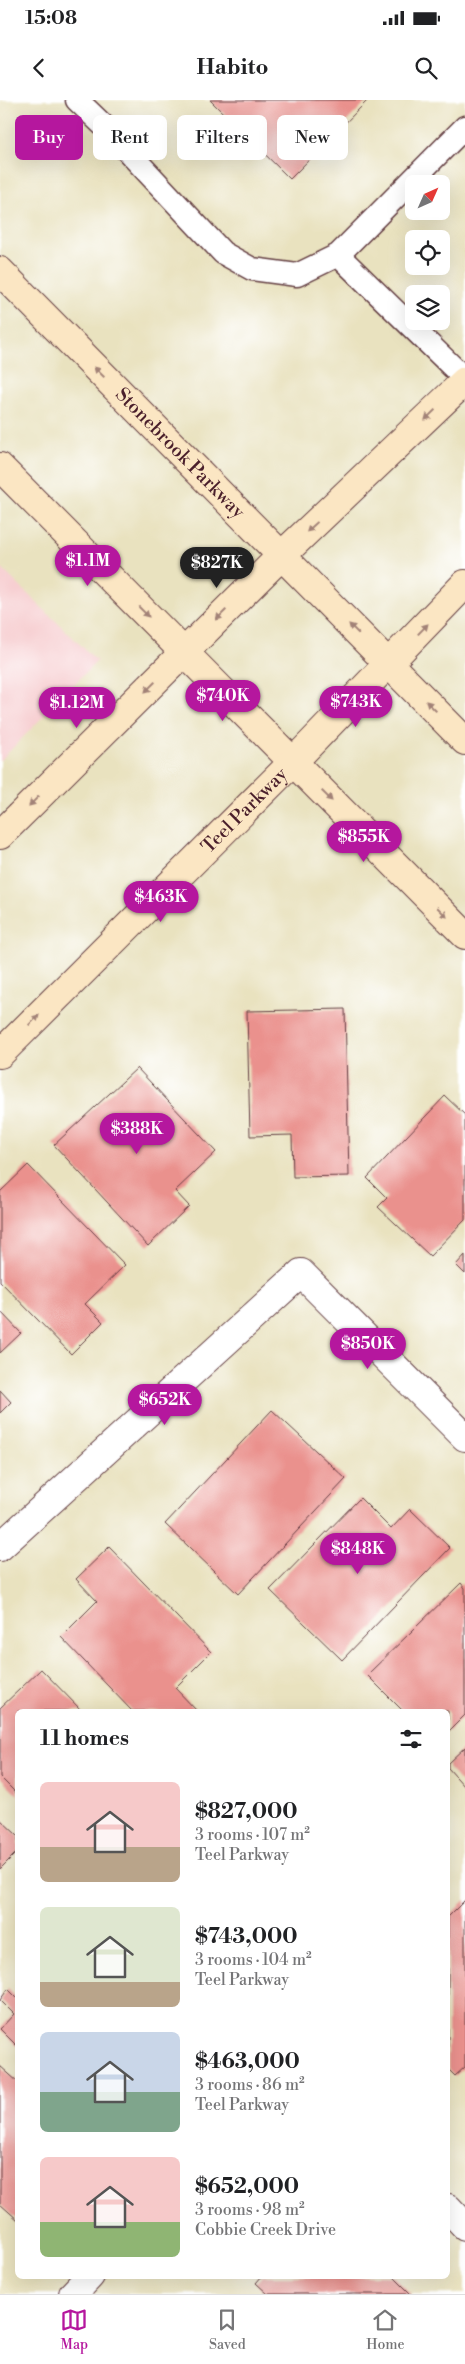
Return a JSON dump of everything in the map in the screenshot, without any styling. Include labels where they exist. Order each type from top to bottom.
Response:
[{"type":"main road","name":"Stonebrook Parkway","points":[[0,271],[465,741]]},
{"type":"main road","points":[[0,835],[281,556],[465,380]]},
{"type":"main road","points":[[0,467],[465,935]]},
{"type":"main road","name":"Teel Parkway","points":[[0,1054],[389,664],[465,584]]},
{"type":"street","points":[[0,1547],[301,1273],[465,1437]]},
{"type":"street","points":[[450,2210],[465,2226]]},
{"type":"street","points":[[73,2294],[87,2279]]},
{"type":"lane","points":[[77,100],[103,125],[223,253],[252,269],[297,275],[338,255],[465,127]]},
{"type":"lane","points":[[338,255],[465,380]]},
{"type":"shaded area","points":[[0,567],[97,661],[0,761]]},
{"type":"building","points":[[210,100],[368,100],[348,120],[348,115],[277,115],[277,160],[309,160],[290,179],[267,156],[267,115],[225,115]]},
{"type":"building","points":[[345,1009],[349,1176],[293,1177],[292,1135],[250,1136],[247,1011]]},
{"type":"building","points":[[137,1068],[216,1152],[175,1191],[189,1206],[148,1246],[54,1145]]},
{"type":"building","points":[[445,1096],[465,1115],[465,1220],[430,1256],[378,1207],[387,1198],[367,1178]]},
{"type":"building","points":[[28,1165],[125,1265],[85,1304],[103,1322],[71,1354],[0,1281],[0,1192]]},
{"type":"building","points":[[465,1255],[465,1274],[456,1265]]},
{"type":"building","points":[[0,1311],[21,1333],[0,1353]]},
{"type":"building","points":[[0,1390],[11,1402],[0,1413]]},
{"type":"building","points":[[272,1410],[346,1479],[238,1594],[165,1524]]},
{"type":"building","points":[[360,1498],[391,1529],[410,1509],[450,1548],[342,1660],[270,1590]]},
{"type":"building","points":[[109,1547],[211,1652],[175,1688],[195,1709],[130,1709],[61,1637],[97,1601],[76,1579]]},
{"type":"building","points":[[461,1583],[465,1588],[465,1715],[450,1730],[450,1709],[401,1709],[367,1675]]},
{"type":"building","points":[[41,1669],[80,1709],[15,1709],[15,1792],[0,1777],[0,1708]]},
{"type":"building","points":[[465,1747],[465,1787],[450,1770],[450,1761]]},
{"type":"building","points":[[0,1819],[15,1833],[15,1854],[0,1869]]},
{"type":"building","points":[[465,1900],[465,2067],[455,2076],[450,2071],[450,1915]]},
{"type":"building","points":[[8,1989],[15,1996],[15,2044],[0,2029],[14,2014],[0,2000]]},
{"type":"building","points":[[0,2066],[15,2079],[15,2217],[0,2204]]},
{"type":"building","points":[[259,2279],[396,2279],[411,2294],[268,2294],[256,2283]]}]
